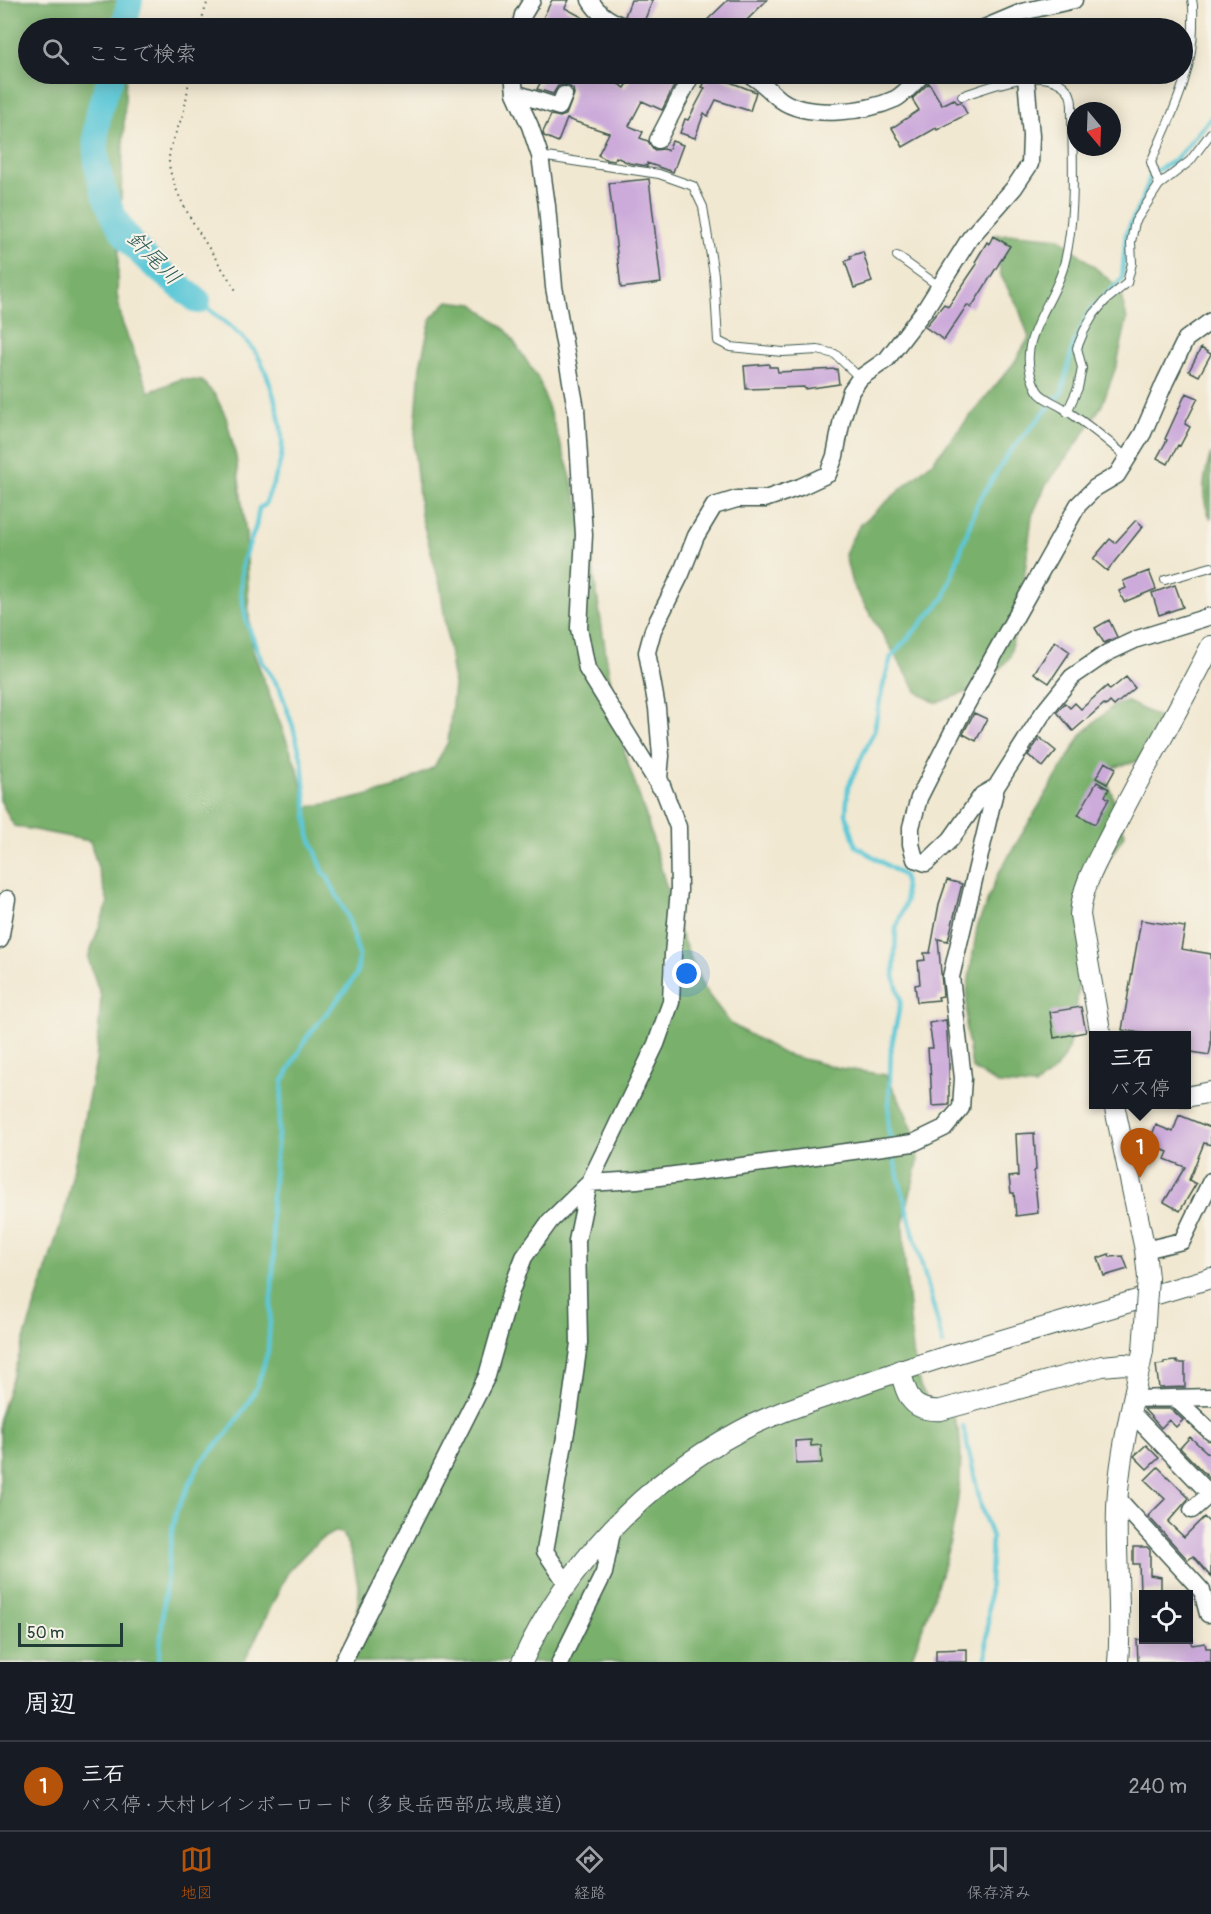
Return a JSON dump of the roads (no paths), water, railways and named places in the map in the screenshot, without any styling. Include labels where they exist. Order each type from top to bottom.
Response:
[{"type":"street","points":[[522,18],[532,0]]},
{"type":"street","points":[[590,0],[594,8],[606,18]]},
{"type":"street","points":[[1008,18],[1022,12],[1074,0]]},
{"type":"street","points":[[514,84],[515,93],[540,156],[554,288],[576,409],[584,535],[579,628],[587,669],[667,798]]},
{"type":"street","points":[[658,140],[687,84]]},
{"type":"street","points":[[765,84],[782,100],[801,108],[824,112],[863,110],[897,98],[912,84]]},
{"type":"street","points":[[567,1584],[545,1551],[579,1343],[577,1241],[589,1183],[656,1044],[670,1002],[679,890],[678,827],[659,777],[661,756],[657,708],[647,652],[653,630],[681,574],[696,536],[714,506],[737,499],[765,499],[828,474],[835,456],[842,419],[851,391],[860,378],[887,359],[940,287],[970,238],[1014,188],[1030,164],[1031,136],[1027,84]]},
{"type":"street","points":[[515,93],[559,108],[564,95]]},
{"type":"street","points":[[996,787],[982,795],[951,839],[926,862],[915,859],[911,844],[911,827],[919,798],[964,709],[1078,505],[1095,488],[1117,475],[1143,433],[1186,339],[1211,321]]},
{"type":"street","points":[[343,1662],[487,1376],[511,1291],[524,1257],[550,1221],[589,1183],[637,1180],[913,1143],[944,1128],[961,1108],[963,1078],[951,977],[996,787],[1043,713],[1072,677],[1107,653],[1137,639],[1211,615]]},
{"type":"street","points":[[1100,1031],[1080,915],[1081,898],[1136,785],[1191,687],[1211,646]]},
{"type":"street","points":[[0,940],[7,899]]},
{"type":"street","points":[[1191,1096],[1211,1092]]},
{"type":"street","points":[[1115,1109],[1148,1278],[1142,1358],[1131,1405],[1118,1499],[1120,1635],[1118,1662]]},
{"type":"street","points":[[1144,1250],[1182,1240],[1211,1181]]},
{"type":"street","points":[[522,1662],[533,1637],[567,1584],[613,1527],[687,1464],[740,1431],[776,1414],[900,1370],[1211,1278]]},
{"type":"street","points":[[900,1370],[907,1396],[914,1404],[928,1411],[941,1410],[1102,1366],[1124,1364],[1142,1358]]},
{"type":"street","points":[[1131,1405],[1175,1398],[1211,1397]]},
{"type":"street","points":[[1175,1398],[1211,1432]]},
{"type":"street","points":[[1131,1405],[1210,1494],[1192,1510]]},
{"type":"street","points":[[1118,1499],[1202,1590],[1208,1614]]},
{"type":"street","points":[[560,1662],[604,1574],[613,1527]]},
{"type":"lane","points":[[1192,0],[1193,18]]},
{"type":"lane","points":[[1193,18],[1193,42]]},
{"type":"lane","points":[[962,96],[999,84]]},
{"type":"lane","points":[[1060,84],[1070,93],[1072,106],[1071,202],[1064,267],[1030,342],[1029,367],[1037,391],[1128,458]]},
{"type":"lane","points":[[1158,183],[1151,162],[1184,84]]},
{"type":"lane","points":[[1065,410],[1078,388],[1082,368],[1077,348],[1083,331],[1105,301],[1127,283],[1132,263],[1131,242],[1135,222],[1158,183],[1190,161],[1211,134]]},
{"type":"lane","points":[[540,156],[660,174],[693,186],[703,207],[709,241],[714,275],[718,341],[730,347],[783,352],[818,350],[835,354],[860,378]]},
{"type":"lane","points":[[897,256],[940,287]]},
{"type":"lane","points":[[1165,580],[1211,567]]},
{"type":"waterway","name":"針尾川","points":[[126,18],[130,0]]},
{"type":"waterway","name":"針尾川","points":[[108,84],[100,106],[96,149],[101,182],[112,212],[136,248],[198,301]]},
{"type":"waterway","points":[[891,1141],[888,1128],[891,1048],[901,1001],[894,976],[896,929],[906,901],[904,876],[856,846],[846,814],[848,787],[874,731],[891,657],[944,598],[977,504],[1008,454],[1062,392],[1073,345],[1090,310],[1122,279],[1126,234],[1151,174],[1175,160],[1211,118]]},
{"type":"waterway","points":[[159,1662],[164,1601],[176,1512],[199,1465],[229,1431],[249,1402],[258,1384],[268,1351],[274,1255],[271,1210],[283,1081],[307,1037],[357,973],[359,955],[347,915],[324,873],[309,835],[302,761],[293,727],[280,689],[261,660],[247,623],[241,592],[242,564],[256,526],[259,508],[265,505],[282,454],[278,411],[265,370],[254,350],[235,330],[198,301]]},
{"type":"waterway","points":[[893,1149],[943,1344]]},
{"type":"waterway","points":[[963,1426],[982,1510],[992,1537],[986,1662]]},
{"type":"place","name":"三石","points":[[1140,1178]]}]
